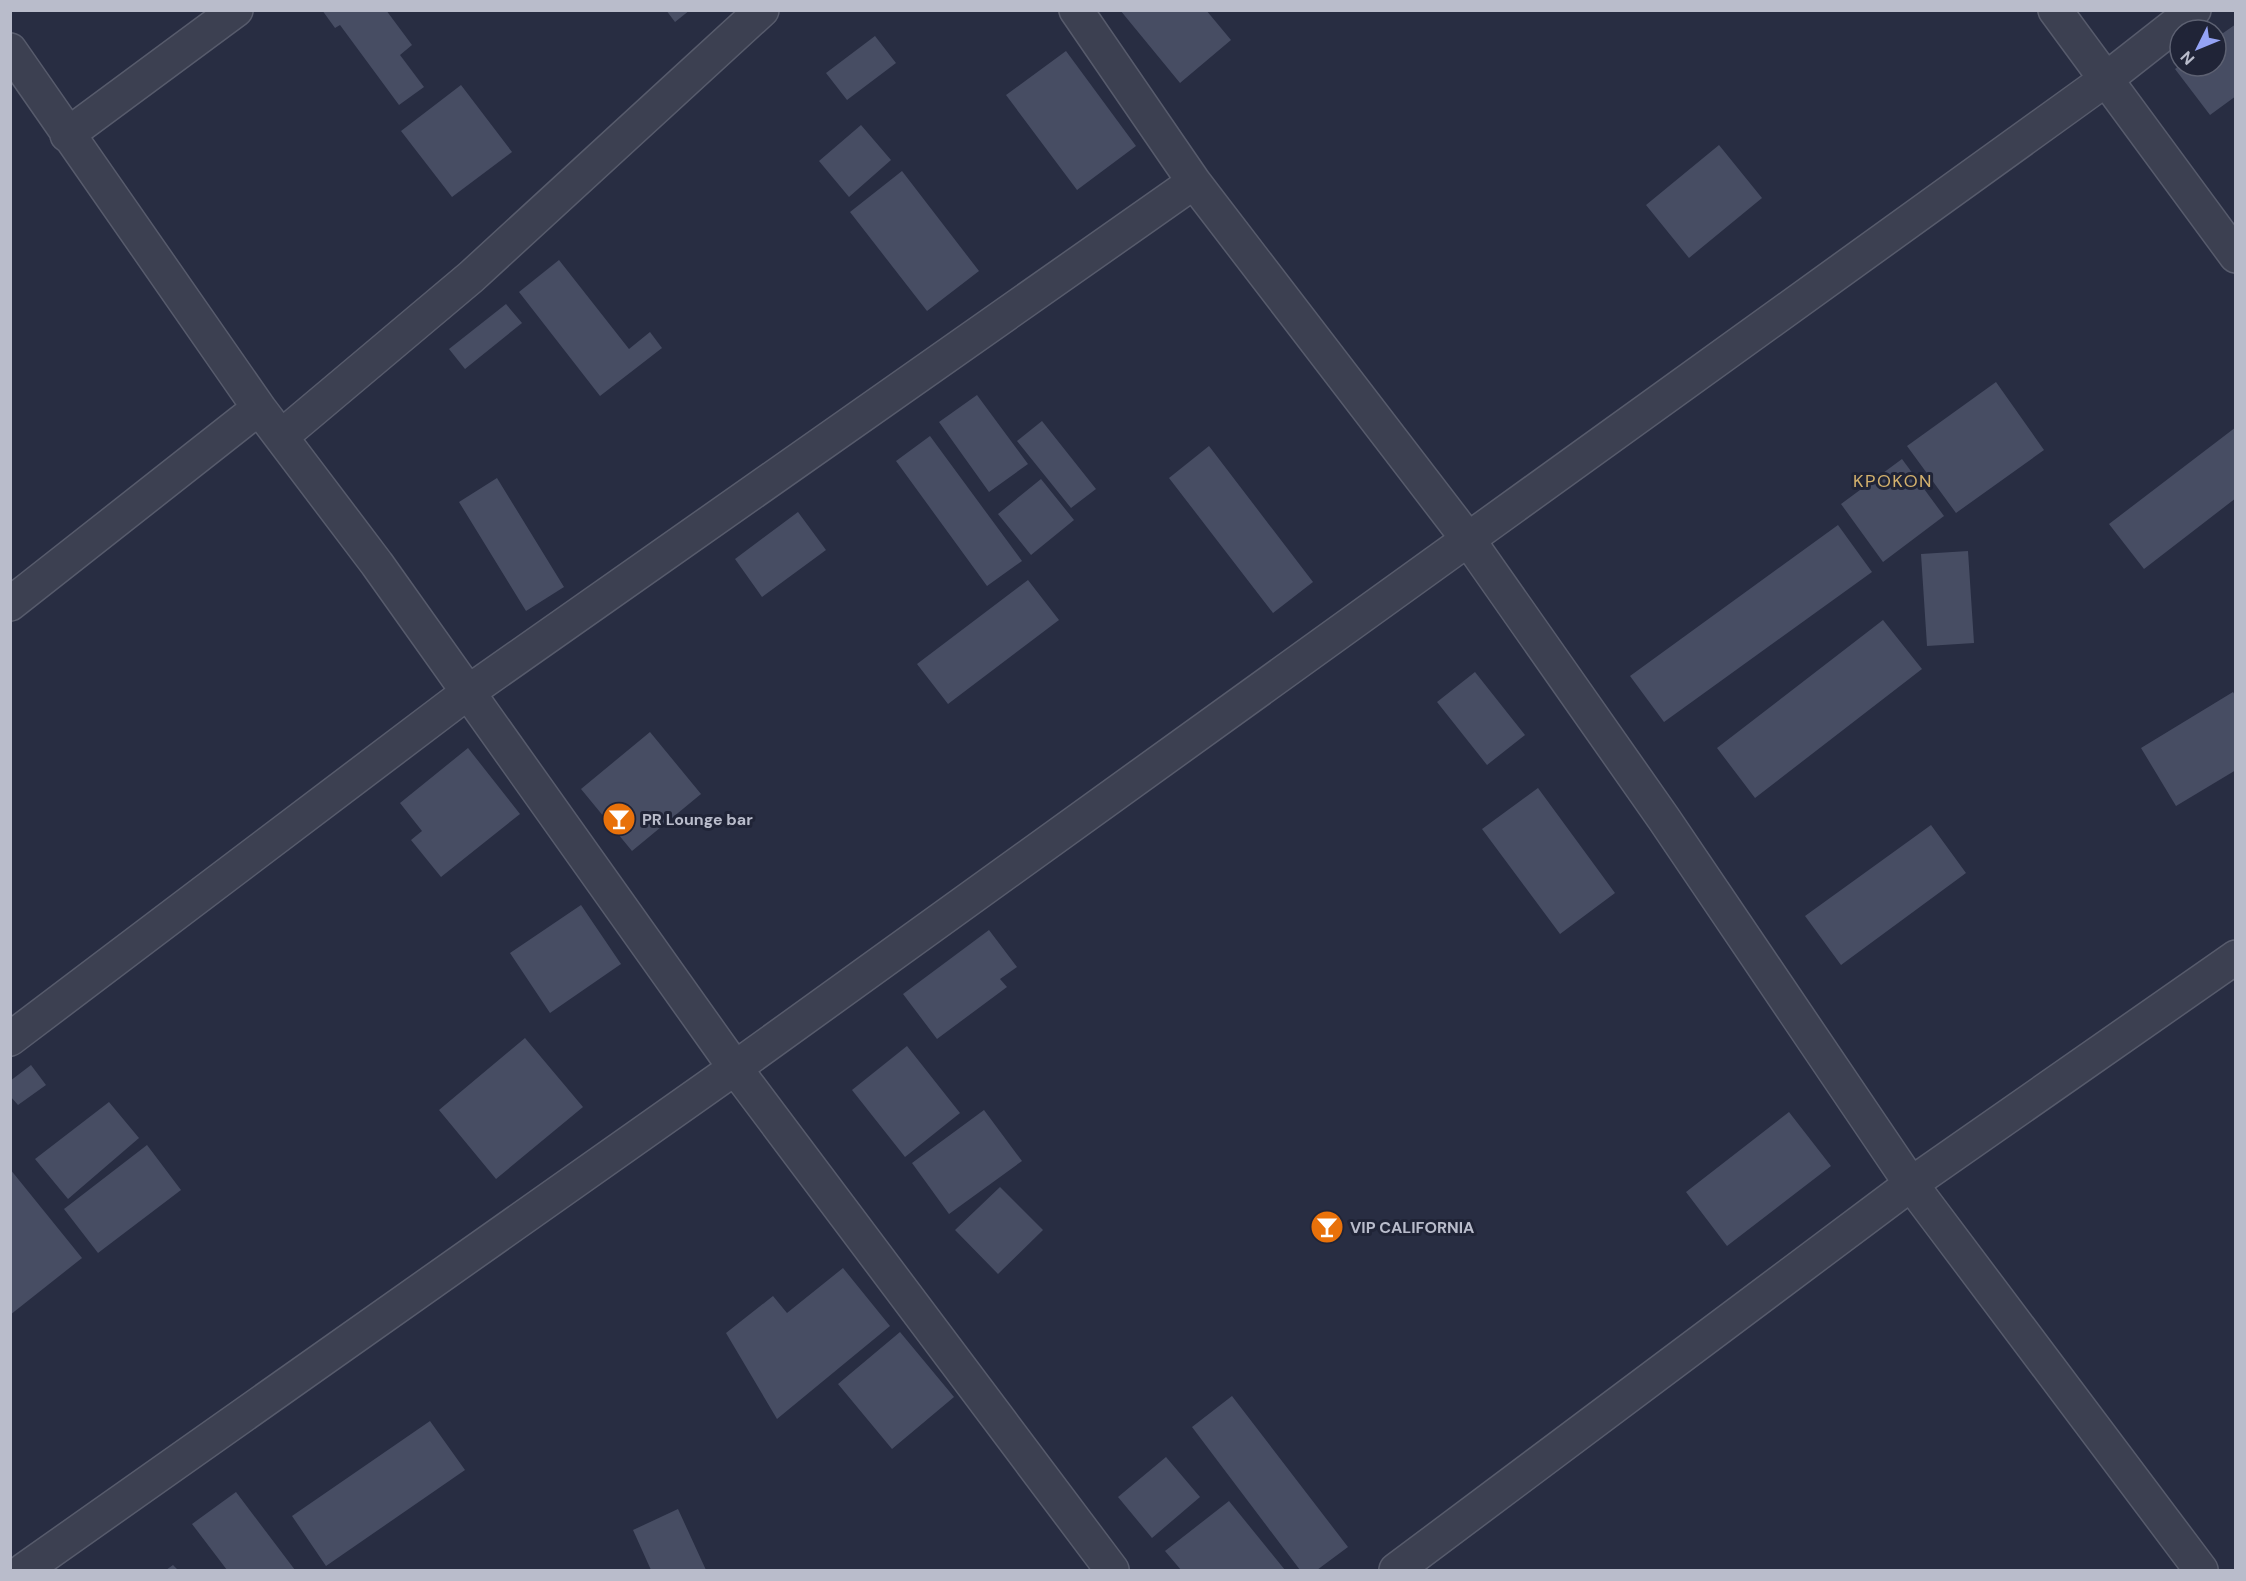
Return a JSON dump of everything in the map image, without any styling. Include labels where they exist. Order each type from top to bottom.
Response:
[{"type":"street","points":[[67,135],[236,10]]},
{"type":"street","points":[[282,436],[471,277],[762,10]]},
{"type":"street","points":[[1076,10],[1194,182],[1467,538],[1664,819],[1911,1184],[2201,1570]]},
{"type":"street","points":[[2055,10],[2235,256]]},
{"type":"street","points":[[24,1570],[735,1068],[2105,80],[2194,10]]},
{"type":"street","points":[[10,50],[259,408],[377,564],[735,1068],[1112,1570]]},
{"type":"street","points":[[10,1039],[467,693],[1194,182]]},
{"type":"street","points":[[10,604],[259,408]]},
{"type":"street","points":[[1396,1570],[1911,1184],[2235,957]]},
{"type":"building","points":[[322,10],[386,10],[412,45],[400,55],[424,87],[399,105],[340,25],[335,28]]},
{"type":"building","points":[[666,10],[690,10],[675,22]]},
{"type":"building","points":[[1120,10],[1206,10],[1231,40],[1180,83]]},
{"type":"building","points":[[2236,24],[2236,96],[2210,115],[2182,78],[2228,78],[2228,30]]},
{"type":"building","points":[[875,36],[896,63],[847,100],[826,73]]},
{"type":"building","points":[[1066,51],[1136,146],[1077,190],[1006,95]]},
{"type":"building","points":[[461,85],[512,152],[452,197],[401,131]]},
{"type":"building","points":[[861,125],[891,160],[849,197],[819,161]]},
{"type":"building","points":[[1719,145],[1762,198],[1689,258],[1646,205]]},
{"type":"building","points":[[902,171],[979,271],[927,311],[850,212]]},
{"type":"building","points":[[559,260],[629,349],[650,332],[662,348],[600,396],[519,292]]},
{"type":"building","points":[[506,304],[522,323],[465,369],[449,349]]},
{"type":"building","points":[[1996,382],[2044,450],[1956,513],[1907,446]]},
{"type":"building","points":[[977,395],[1028,464],[989,492],[939,422]]},
{"type":"building","points":[[1042,421],[1096,489],[1071,508],[1017,441]]},
{"type":"building","points":[[2236,427],[2236,498],[2144,569],[2109,524]]},
{"type":"building","points":[[930,436],[1022,561],[987,586],[896,461]]},
{"type":"building","points":[[1209,446],[1313,582],[1273,613],[1169,478]]},
{"type":"building","points":[[1902,459],[1944,516],[1883,562],[1841,504]]},
{"type":"building","points":[[497,478],[564,587],[526,611],[459,502]]},
{"type":"building","points":[[1041,479],[1074,520],[1031,555],[998,514]]},
{"type":"building","points":[[798,512],[826,550],[762,597],[735,559]]},
{"type":"building","points":[[1838,525],[1872,572],[1664,722],[1630,676]]},
{"type":"building","points":[[1968,551],[1974,643],[1927,646],[1921,554]]},
{"type":"building","points":[[1028,580],[1059,620],[948,704],[917,664]]},
{"type":"building","points":[[1883,620],[1922,669],[1755,798],[1717,748]]},
{"type":"building","points":[[1475,672],[1525,735],[1487,765],[1437,702]]},
{"type":"building","points":[[2233,692],[2236,697],[2236,770],[2176,806],[2141,748]]},
{"type":"building","points":[[650,732],[701,794],[632,851],[581,789]]},
{"type":"building","points":[[468,748],[520,814],[441,877],[411,840],[422,831],[400,803]]},
{"type":"building","points":[[1538,788],[1615,893],[1560,934],[1482,829]]},
{"type":"building","points":[[1931,825],[1966,873],[1841,965],[1805,916]]},
{"type":"building","points":[[581,905],[621,964],[550,1013],[510,953]]},
{"type":"building","points":[[989,930],[1017,967],[1000,979],[1007,987],[937,1039],[903,994]]},
{"type":"building","points":[[525,1038],[583,1107],[496,1179],[439,1110]]},
{"type":"building","points":[[907,1046],[960,1113],[905,1157],[852,1090]]},
{"type":"building","points":[[31,1065],[46,1085],[18,1105],[10,1096],[10,1081]]},
{"type":"building","points":[[109,1102],[139,1138],[68,1199],[35,1159]]},
{"type":"building","points":[[984,1110],[1022,1161],[949,1214],[912,1163]]},
{"type":"building","points":[[1789,1112],[1831,1166],[1727,1246],[1686,1192]]},
{"type":"building","points":[[147,1145],[181,1190],[98,1253],[64,1209]]},
{"type":"building","points":[[10,1169],[82,1258],[10,1315]]},
{"type":"building","points":[[1000,1187],[1043,1230],[998,1274],[955,1230]]},
{"type":"building","points":[[843,1268],[890,1326],[777,1419],[726,1333],[773,1296],[787,1313]]},
{"type":"building","points":[[900,1332],[954,1397],[892,1449],[838,1384]]},
{"type":"building","points":[[1232,1396],[1348,1547],[1317,1570],[1300,1570],[1192,1427]]},
{"type":"building","points":[[430,1421],[465,1470],[326,1566],[292,1516]]},
{"type":"building","points":[[1166,1457],[1200,1497],[1152,1538],[1118,1497]]},
{"type":"building","points":[[236,1492],[295,1570],[227,1570],[192,1524]]},
{"type":"building","points":[[1229,1501],[1285,1570],[1181,1570],[1165,1551]]},
{"type":"building","points":[[678,1509],[706,1570],[651,1570],[633,1530]]},
{"type":"building","points":[[173,1565],[178,1570],[166,1570]]},
{"type":"place","name":"PR Lounge bar","points":[[619,819]]},
{"type":"place","name":"VIP CALIFORNIA","points":[[1327,1227]]},
{"type":"district","name":"KPOKON","points":[[1893,481]]}]
